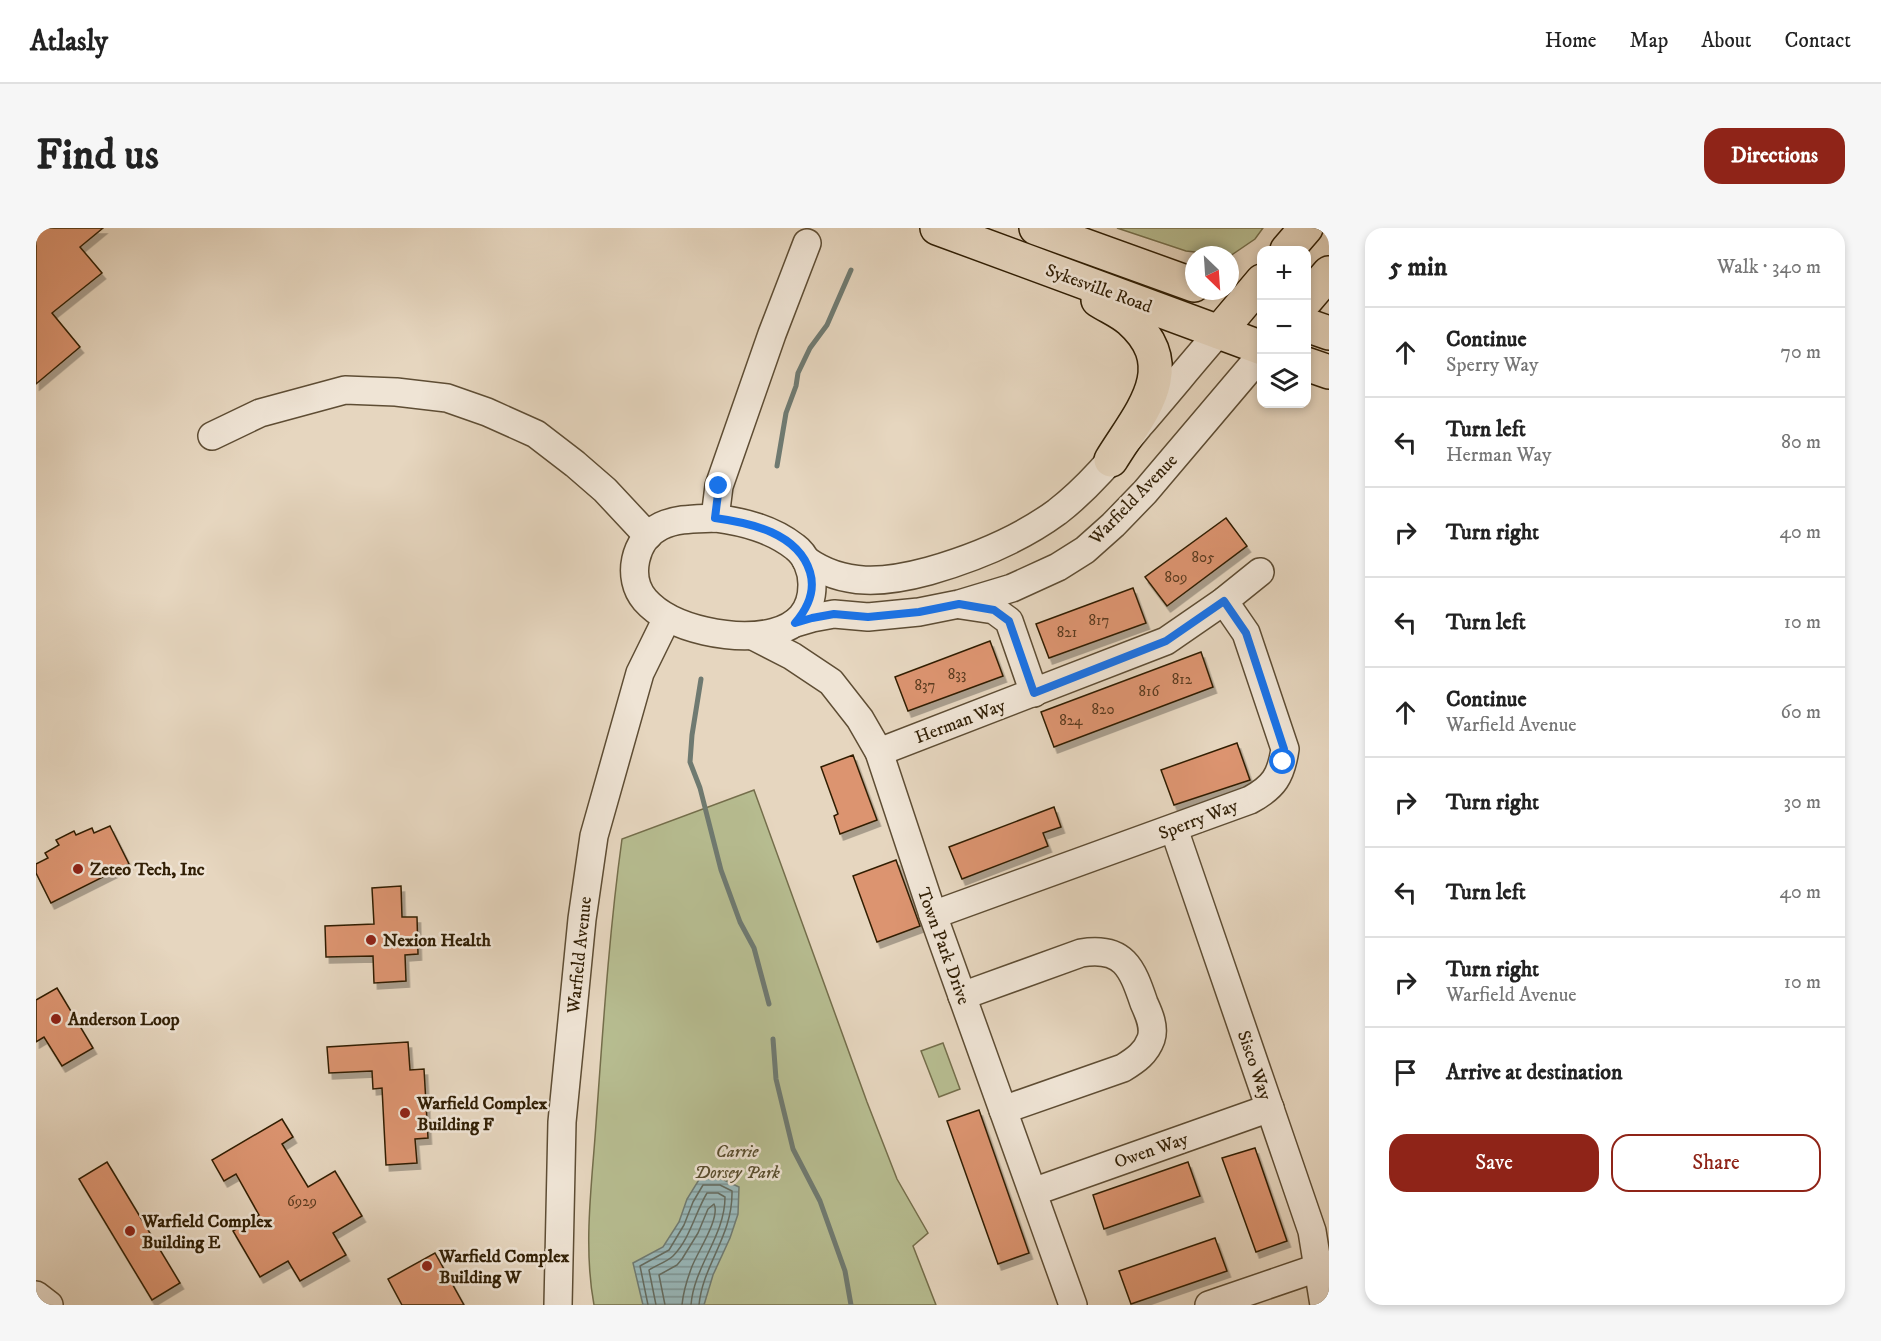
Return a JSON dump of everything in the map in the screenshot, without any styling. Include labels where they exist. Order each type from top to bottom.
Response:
[{"type":"main road","name":"Sykesville Road","points":[[937,228],[1257,346]]},
{"type":"main road","name":"Sykesville Road","points":[[1036,228],[1185,282]]},
{"type":"main road","points":[[1290,246],[1306,228]]},
{"type":"main road","points":[[1043,267],[1128,318],[1145,337],[1153,351],[1156,381],[1111,460]]},
{"type":"main road","points":[[1311,294],[1329,273]]},
{"type":"main road","points":[[1239,295],[1255,297]]},
{"type":"main road","points":[[1219,332],[1255,297]]},
{"type":"main road","points":[[1311,327],[1329,333]]},
{"type":"main road","points":[[1311,366],[1329,372]]},
{"type":"street","points":[[715,518],[719,486],[772,334],[807,243]]},
{"type":"street","points":[[806,560],[822,571],[837,577],[861,581],[909,576],[956,563],[987,551],[1035,526],[1081,491],[1111,460],[1219,332]]},
{"type":"street","name":"Warfield Avenue","points":[[795,623],[834,614],[868,617],[919,612],[959,604],[1032,581],[1085,549],[1113,525],[1145,492],[1257,360]]},
{"type":"street","points":[[212,436],[260,413],[345,390],[396,392],[447,398],[487,412],[536,434],[605,490],[648,536]]},
{"type":"street","points":[[715,518],[745,522],[776,534],[797,548],[806,560],[812,578],[812,592],[806,611],[795,623],[779,631],[753,636],[723,635],[692,628],[667,618],[653,609],[641,596],[635,583],[634,563],[648,536],[660,526],[678,520],[715,518]]},
{"type":"street","name":"Herman Way","points":[[879,752],[1166,641],[1224,601],[1260,572]]},
{"type":"street","points":[[1009,621],[1016,604],[1032,581]]},
{"type":"street","name":"Sperry Way","points":[[933,915],[1174,829],[1264,793],[1274,783],[1283,762],[1284,749],[1246,633],[1224,601]]},
{"type":"street","points":[[959,604],[994,610],[1009,621],[1034,693]]},
{"type":"street","name":"Warfield Avenue","points":[[558,1305],[561,1122],[582,919],[594,836],[640,673],[667,618]]},
{"type":"street","name":"Town Park Drive","points":[[753,636],[792,656],[831,682],[860,719],[879,752],[933,915],[1073,1305]]},
{"type":"street","name":"Sisco Way","points":[[1174,829],[1312,1231],[1324,1305]]},
{"type":"street","points":[[962,996],[1081,953],[1107,952],[1126,962],[1134,973],[1151,1021],[1152,1035],[1148,1047],[1139,1058],[1123,1068],[1003,1110]]},
{"type":"street","name":"Owen Way","points":[[1033,1192],[1270,1108]]},
{"type":"street","points":[[1209,1305],[1317,1268]]},
{"type":"street","points":[[36,1295],[49,1305]]},
{"type":"green space","points":[[1117,228],[1263,228],[1255,239],[1239,250],[1239,246],[1185,246],[1185,251]]},
{"type":"green space","name":"Carrie Dorsey Park","points":[[754,790],[897,1179],[928,1233],[913,1246],[936,1305],[594,1305],[589,1260],[591,1192],[610,945],[622,839]]},
{"type":"green space","points":[[943,1043],[960,1089],[939,1097],[921,1051]]},
{"type":"water","points":[[700,1178],[722,1179],[739,1187],[738,1214],[713,1275],[704,1305],[643,1305],[633,1263],[663,1247],[679,1222],[687,1199]]},
{"type":"building","points":[[36,228],[103,228],[80,247],[102,273],[52,313],[80,347],[36,384]]},
{"type":"building","points":[[1226,518],[1247,546],[1167,606],[1145,577]]},
{"type":"building","points":[[1133,588],[1146,623],[1049,658],[1036,624]]},
{"type":"building","points":[[990,641],[1003,676],[908,711],[895,677]]},
{"type":"building","points":[[1201,652],[1213,687],[1054,747],[1041,712]]},
{"type":"building","points":[[1237,743],[1250,780],[1174,805],[1161,770]]},
{"type":"building","points":[[853,755],[877,820],[840,834],[834,816],[838,814],[821,767]]},
{"type":"building","points":[[1054,807],[1061,827],[1043,833],[1048,846],[962,879],[949,847]]},
{"type":"building","name":"Zeteo Tech, Inc","points":[[110,826],[129,864],[51,903],[36,873],[36,864],[48,858],[45,853],[59,845],[56,840],[74,831],[76,835],[92,828],[94,833]]},
{"type":"building","points":[[896,860],[920,926],[877,942],[853,876]]},
{"type":"building","name":"Nexion Health","points":[[401,886],[402,917],[417,917],[418,954],[405,955],[406,981],[374,983],[373,956],[326,957],[325,926],[374,924],[372,888]]},
{"type":"building","name":"Anderson Loop","points":[[57,988],[93,1048],[62,1066],[44,1037],[36,1042],[36,1000]]},
{"type":"building","name":"Warfield Complex Building F","points":[[408,1042],[410,1070],[424,1069],[428,1138],[415,1139],[417,1163],[386,1165],[382,1088],[373,1089],[372,1071],[329,1073],[327,1047]]},
{"type":"building","points":[[979,1110],[1029,1253],[998,1264],[947,1121]]},
{"type":"building","points":[[282,1119],[293,1137],[282,1144],[308,1187],[335,1171],[362,1216],[333,1233],[346,1255],[300,1281],[288,1261],[260,1277],[233,1231],[259,1215],[236,1174],[224,1181],[212,1160]]},
{"type":"building","points":[[1255,1148],[1287,1241],[1256,1252],[1222,1158]]},
{"type":"building","name":"Warfield Complex Building E","points":[[107,1162],[180,1283],[152,1300],[79,1179]]},
{"type":"building","points":[[1188,1162],[1200,1196],[1104,1229],[1093,1195]]},
{"type":"building","points":[[1215,1238],[1227,1271],[1131,1304],[1119,1271]]},
{"type":"building","name":"Warfield Complex Building W","points":[[435,1253],[464,1305],[402,1305],[388,1279]]},
{"type":"waterway","points":[[777,466],[786,413],[796,386],[798,373],[810,348],[827,325],[851,270]]},
{"type":"waterway","points":[[701,679],[690,762],[700,788],[721,870],[740,922],[754,948],[769,1004]]},
{"type":"waterway","points":[[773,1039],[776,1079],[793,1149],[820,1201],[845,1271],[851,1305]]},
{"type":"place","name":"Zeteo Tech, Inc","points":[[78,869]]},
{"type":"place","name":"Nexion Health","points":[[371,940]]},
{"type":"place","name":"Anderson Loop","points":[[56,1019]]},
{"type":"place","name":"Warfield Complex Building F","points":[[405,1113]]},
{"type":"place","name":"Warfield Complex Building E","points":[[130,1231]]},
{"type":"place","name":"Warfield Complex Building W","points":[[427,1266]]},
{"type":"route","points":[[719,486],[715,518],[745,522],[776,534],[797,548],[806,560],[812,578],[812,592],[806,611],[795,623],[834,614],[868,617],[919,612],[959,604],[994,610],[1009,621],[1034,693],[1166,641],[1224,601],[1246,633],[1284,749],[1283,762]]}]
